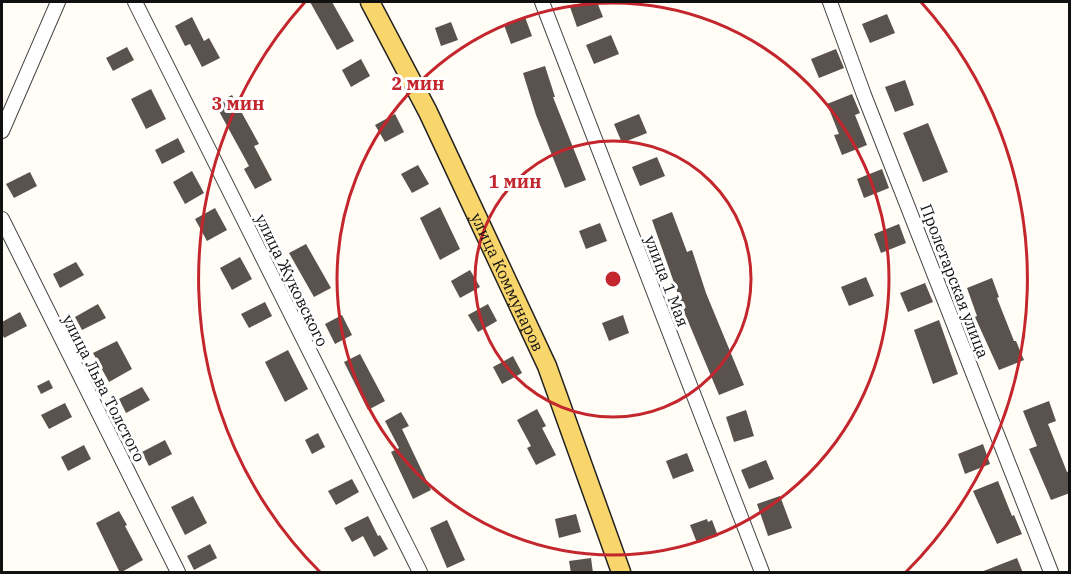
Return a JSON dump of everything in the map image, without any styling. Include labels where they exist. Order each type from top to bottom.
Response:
[{"type":"main road","name":"улица Коммунаров","points":[[370,2],[428,112],[547,366],[621,573]]},
{"type":"street","points":[[2,131],[58,2]]},
{"type":"street","name":"улица Жуковского","points":[[135,2],[420,573]]},
{"type":"street","name":"улица 1 Мая","points":[[542,2],[762,573]]},
{"type":"street","name":"Пролетарская улица","points":[[830,2],[864,95],[1051,573]]},
{"type":"street","name":"улица Льва Толстого","points":[[2,219],[178,573]]},
{"type":"building","points":[[310,2],[332,2],[354,41],[337,50]]},
{"type":"building","points":[[585,2],[597,2],[603,17],[577,27],[570,7]]},
{"type":"building","points":[[887,14],[895,33],[870,43],[862,24]]},
{"type":"building","points":[[192,17],[204,41],[209,38],[220,58],[202,67],[190,44],[185,46],[175,26]]},
{"type":"building","points":[[525,17],[532,36],[511,44],[504,25]]},
{"type":"building","points":[[451,22],[458,40],[441,46],[435,28]]},
{"type":"building","points":[[611,35],[619,54],[594,64],[586,45]]},
{"type":"building","points":[[127,47],[134,60],[113,71],[106,58]]},
{"type":"building","points":[[836,49],[844,68],[819,78],[811,59]]},
{"type":"building","points":[[361,59],[370,76],[351,87],[342,70]]},
{"type":"building","points":[[545,66],[555,97],[553,97],[586,180],[565,188],[536,115],[523,73]]},
{"type":"building","points":[[905,80],[914,105],[895,112],[885,87]]},
{"type":"building","points":[[151,89],[166,119],[146,129],[131,99]]},
{"type":"building","points":[[852,94],[860,113],[855,115],[867,145],[842,155],[834,135],[839,134],[827,104]]},
{"type":"building","points":[[232,95],[259,144],[254,146],[272,180],[255,189],[244,169],[249,166],[215,104]]},
{"type":"building","points":[[395,114],[404,132],[385,142],[375,125]]},
{"type":"building","points":[[639,114],[647,133],[622,143],[614,124]]},
{"type":"building","points":[[928,123],[948,172],[923,182],[903,133]]},
{"type":"building","points":[[178,138],[185,152],[162,164],[155,150]]},
{"type":"building","points":[[657,157],[665,176],[640,186],[632,167]]},
{"type":"building","points":[[418,165],[429,184],[412,193],[401,174]]},
{"type":"building","points":[[882,169],[889,188],[864,198],[857,179]]},
{"type":"building","points":[[192,171],[204,193],[185,204],[173,182]]},
{"type":"building","points":[[30,172],[37,186],[14,198],[6,184]]},
{"type":"building","points":[[440,207],[460,249],[440,260],[420,218]]},
{"type":"building","points":[[215,208],[227,230],[207,241],[195,219]]},
{"type":"building","points":[[672,212],[687,252],[692,250],[706,293],[744,385],[719,395],[685,314],[652,220]]},
{"type":"building","points":[[600,223],[607,241],[586,249],[579,231]]},
{"type":"building","points":[[899,224],[906,243],[881,253],[874,234]]},
{"type":"building","points":[[306,244],[331,288],[314,297],[289,253]]},
{"type":"building","points":[[240,257],[252,279],[232,290],[220,268]]},
{"type":"building","points":[[76,262],[84,275],[60,288],[53,274]]},
{"type":"building","points":[[470,270],[480,287],[460,298],[451,281]]},
{"type":"building","points":[[866,277],[874,296],[849,306],[841,287]]},
{"type":"building","points":[[992,278],[999,297],[997,298],[1024,360],[999,370],[975,317],[977,316],[967,288]]},
{"type":"building","points":[[925,283],[933,302],[908,312],[900,293]]},
{"type":"building","points":[[265,302],[272,316],[249,328],[241,314]]},
{"type":"building","points":[[98,304],[106,318],[82,330],[75,317]]},
{"type":"building","points":[[488,304],[497,321],[478,332],[468,315]]},
{"type":"building","points":[[20,312],[27,326],[4,338],[2,322]]},
{"type":"building","points":[[342,315],[352,335],[335,344],[325,324]]},
{"type":"building","points":[[623,315],[629,333],[609,341],[602,323]]},
{"type":"building","points":[[939,320],[958,374],[933,384],[914,330]]},
{"type":"building","points":[[117,341],[132,369],[109,382],[93,353]]},
{"type":"building","points":[[288,350],[308,389],[285,402],[265,362]]},
{"type":"building","points":[[360,354],[385,401],[368,410],[344,362]]},
{"type":"building","points":[[513,356],[522,373],[502,384],[493,367]]},
{"type":"building","points":[[49,380],[53,388],[41,394],[37,386]]},
{"type":"building","points":[[142,387],[150,400],[126,413],[119,399]]},
{"type":"building","points":[[1049,401],[1056,421],[1048,424],[1067,472],[1070,471],[1070,493],[1051,500],[1029,449],[1037,446],[1023,411]]},
{"type":"building","points":[[65,403],[72,417],[49,429],[41,415]]},
{"type":"building","points":[[537,409],[546,426],[542,428],[556,455],[536,465],[527,448],[531,446],[517,420]]},
{"type":"building","points":[[746,410],[754,436],[734,442],[726,417]]},
{"type":"building","points":[[401,412],[409,426],[402,429],[431,490],[413,499],[391,452],[399,448],[385,421]]},
{"type":"building","points":[[318,433],[325,447],[312,454],[305,440]]},
{"type":"building","points":[[165,440],[172,454],[149,466],[142,452]]},
{"type":"building","points":[[983,444],[990,464],[965,474],[958,454]]},
{"type":"building","points":[[84,445],[91,459],[68,471],[61,457]]},
{"type":"building","points":[[687,453],[694,471],[673,479],[666,461]]},
{"type":"building","points":[[766,460],[774,479],[749,489],[741,470]]},
{"type":"building","points":[[352,479],[359,492],[336,505],[328,491]]},
{"type":"building","points":[[998,481],[1022,534],[997,544],[973,491]]},
{"type":"building","points":[[193,496],[207,523],[185,535],[171,507]]},
{"type":"building","points":[[780,496],[792,528],[768,536],[757,504]]},
{"type":"building","points":[[119,511],[143,560],[120,573],[96,523]]},
{"type":"building","points":[[576,514],[581,532],[559,538],[555,519]]},
{"type":"building","points":[[368,516],[378,536],[380,535],[388,549],[374,557],[363,536],[352,542],[344,528]]},
{"type":"building","points":[[707,519],[708,522],[712,520],[718,536],[697,543],[690,525]]},
{"type":"building","points":[[447,520],[465,560],[447,568],[430,528]]},
{"type":"building","points":[[210,544],[217,558],[194,570],[187,556]]},
{"type":"building","points":[[591,558],[593,573],[571,573],[569,561]]},
{"type":"building","points":[[1017,558],[1023,573],[981,573],[981,572]]}]
